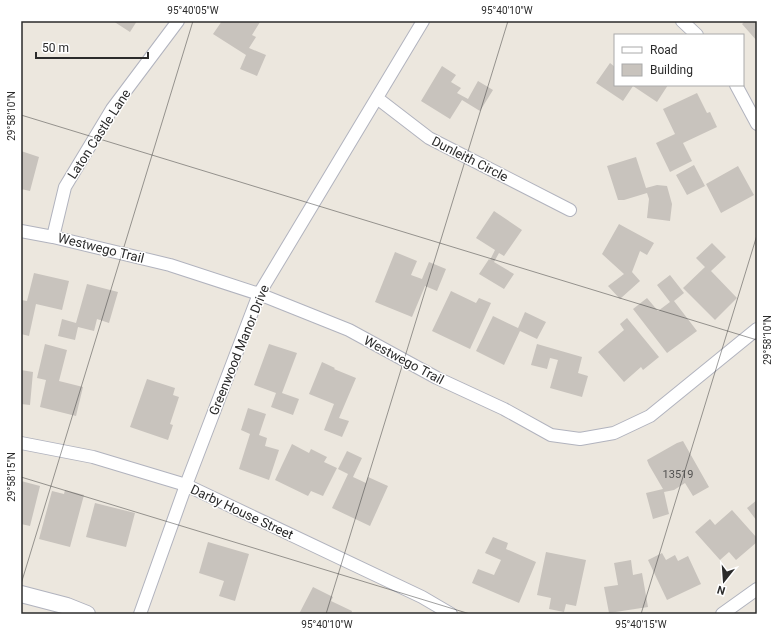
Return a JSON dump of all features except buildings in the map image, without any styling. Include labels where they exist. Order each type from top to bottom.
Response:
[{"type":"street","name":"Laton Castle Lane","points":[[53,237],[65,187],[112,109],[178,21]]},
{"type":"street","name":"Greenwood Manor Drive","points":[[140,614],[186,485],[259,294],[423,21]]},
{"type":"street","points":[[682,21],[695,34]]},
{"type":"street","points":[[737,86],[757,124]]},
{"type":"street","name":"Dunleith Circle","points":[[377,98],[429,138],[570,210]]},
{"type":"street","name":"Westwego Trail","points":[[21,231],[53,237],[170,265],[259,294],[349,330],[437,378],[504,409],[551,435],[580,439],[614,433],[650,416],[757,329]]},
{"type":"street","name":"Darby House Street","points":[[21,443],[93,457],[186,485],[422,597],[451,614]]},
{"type":"street","points":[[722,614],[757,589]]},
{"type":"street","points":[[21,594],[67,606],[87,614]]}]
